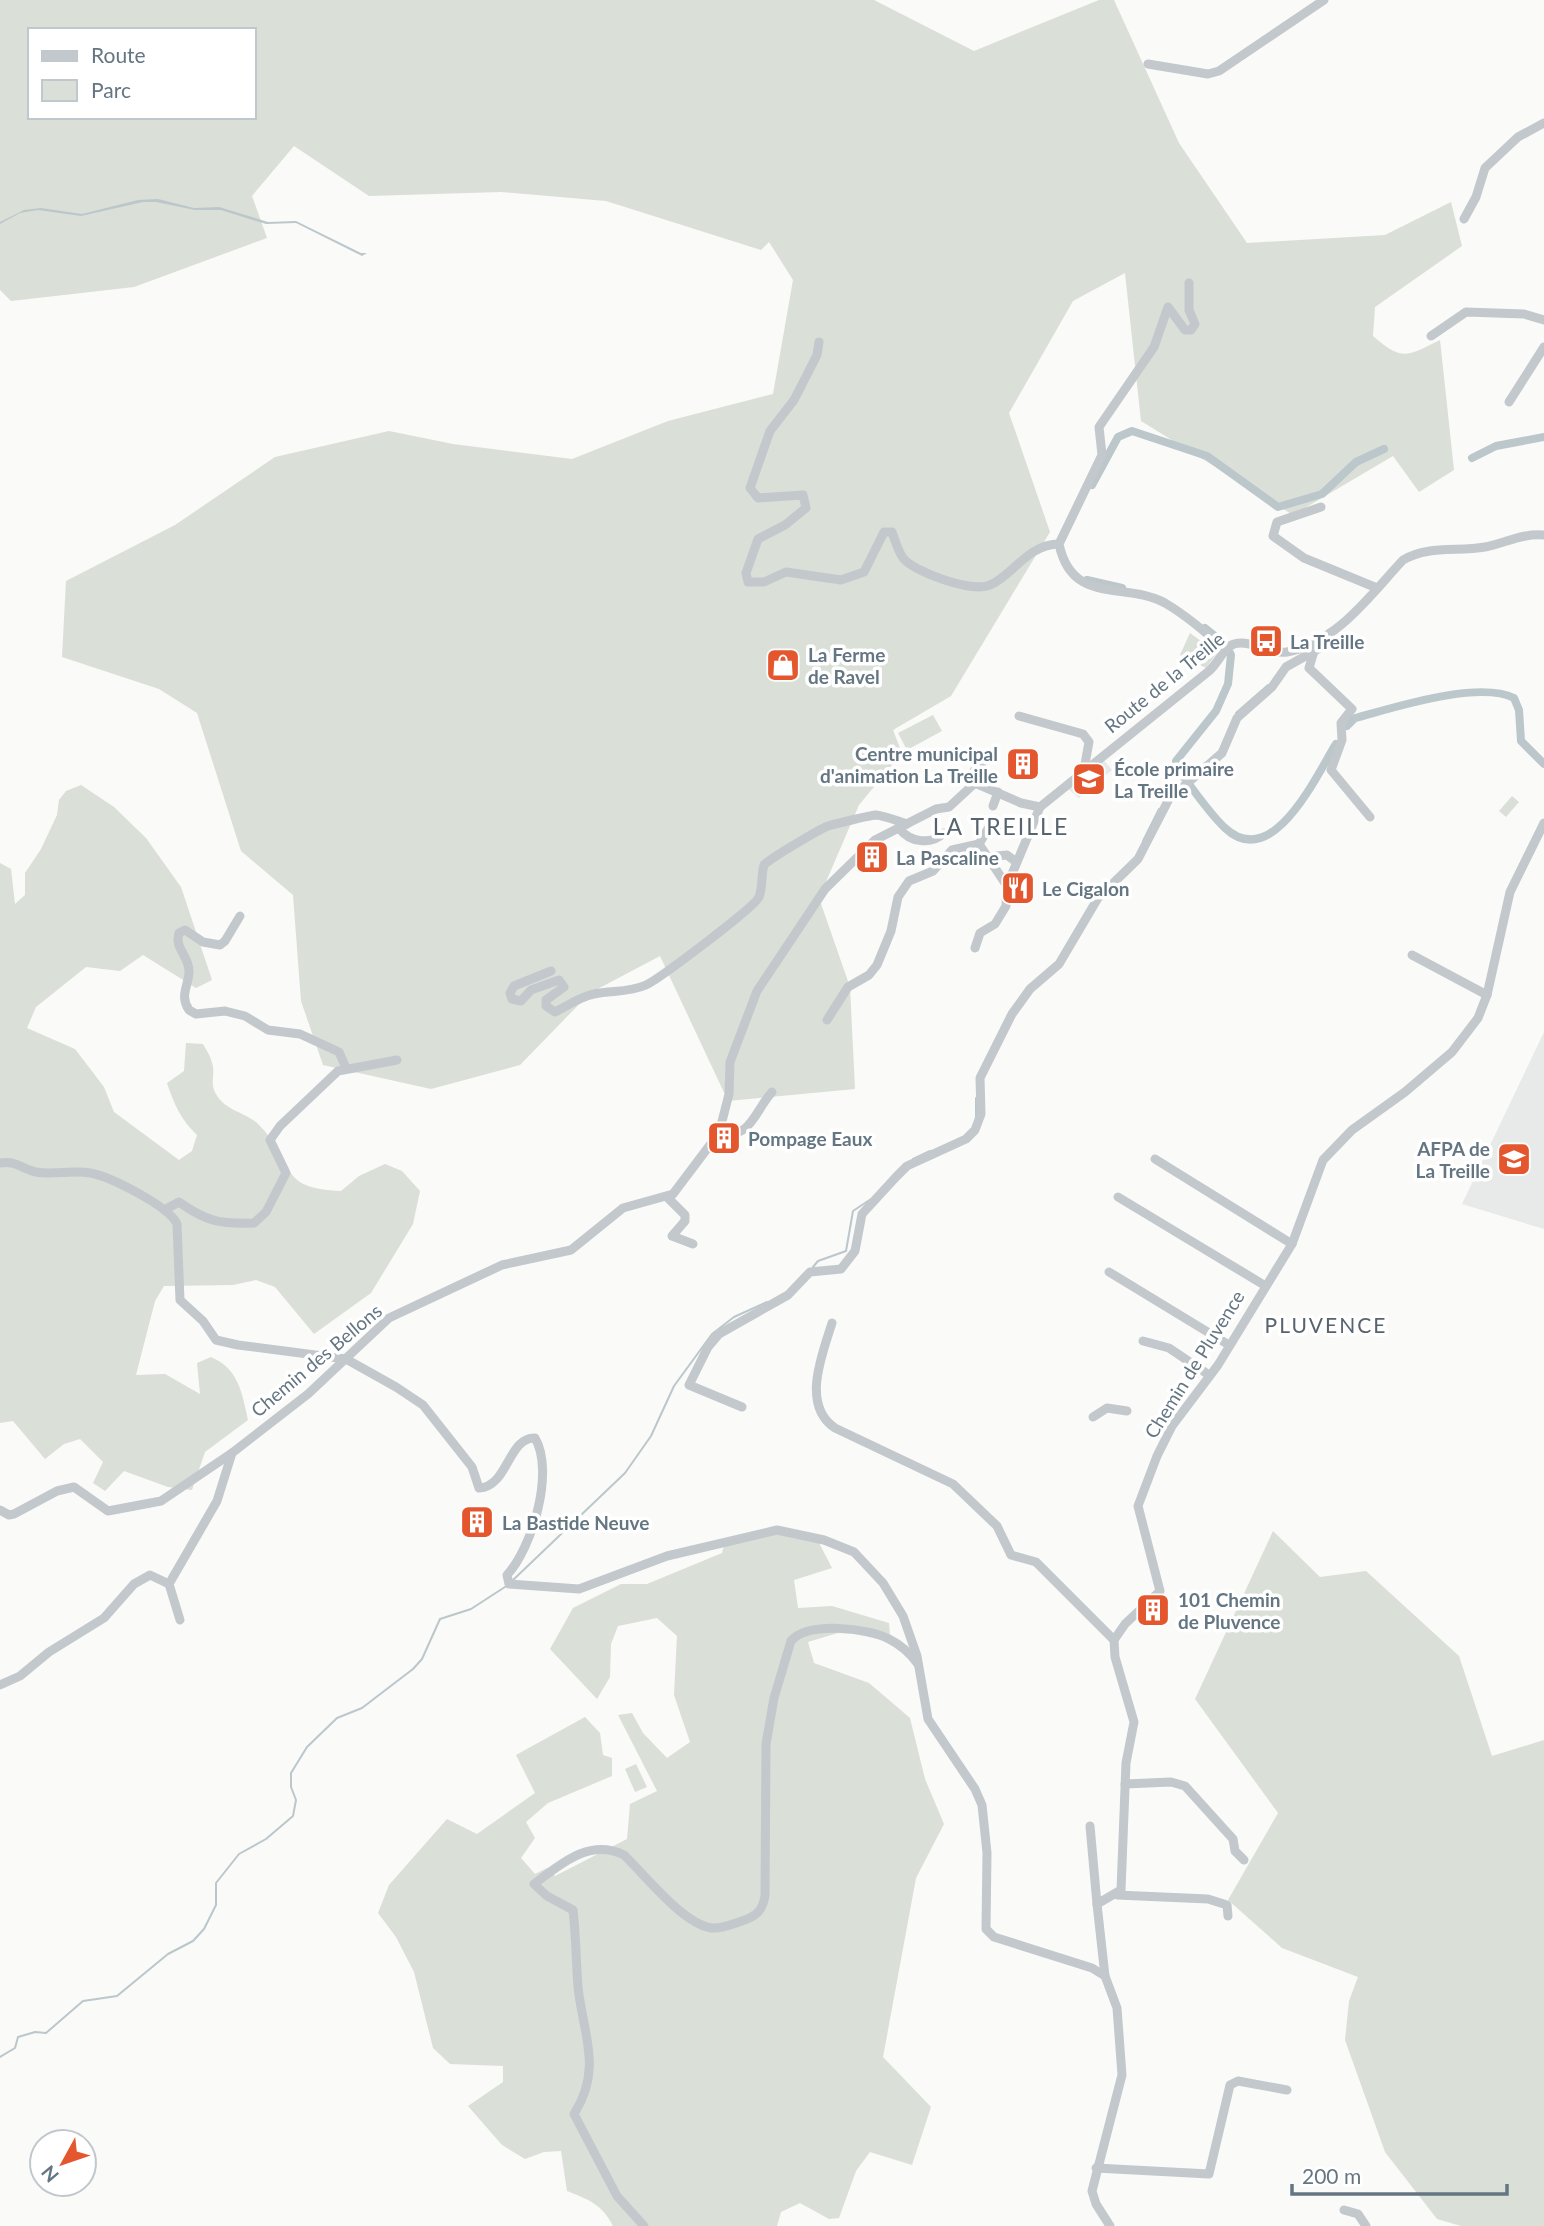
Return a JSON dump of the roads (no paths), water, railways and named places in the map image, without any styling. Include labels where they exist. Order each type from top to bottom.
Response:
[{"type":"street","points":[[1147,64],[1208,74],[1219,71],[1324,0]]},
{"type":"street","points":[[1464,219],[1476,197],[1485,168],[1518,137],[1544,123]]},
{"type":"street","points":[[1189,283],[1189,310],[1195,324],[1191,330],[1185,330],[1168,307],[1154,347],[1099,427],[1102,455],[1059,544],[1062,558],[1071,573],[1083,583],[1164,602],[1227,650]]},
{"type":"street","points":[[1431,336],[1466,313],[1524,314],[1544,320]]},
{"type":"street","points":[[819,342],[817,355],[794,400],[770,431],[754,470],[750,488],[758,498],[803,495],[806,508],[785,525],[758,539],[746,573],[748,582],[764,582],[786,572],[841,580],[864,572],[884,532],[892,533],[903,558],[916,568],[970,587],[989,586],[1022,558],[1059,544]]},
{"type":"street","points":[[1509,402],[1544,347]]},
{"type":"street","points":[[1321,507],[1277,522],[1273,536],[1312,562],[1377,588]]},
{"type":"street","name":"Route de la Treille","points":[[1040,807],[1209,671],[1227,650],[1242,643],[1271,652],[1288,652],[1330,633],[1403,560],[1416,554],[1488,547],[1516,536],[1544,535]]},
{"type":"street","points":[[742,1407],[689,1385],[708,1347],[732,1325],[788,1296],[810,1272],[841,1269],[855,1251],[862,1214],[896,1177],[907,1166],[966,1139],[975,1130],[981,1114],[981,1078],[1012,1014],[1030,989],[1059,964],[1098,898],[1138,859],[1169,799],[1222,753],[1243,710],[1272,687],[1286,667],[1330,640],[1330,633]]},
{"type":"street","points":[[1314,651],[1308,668],[1351,707],[1341,723],[1341,735],[1331,770],[1370,817]]},
{"type":"street","points":[[1019,716],[1083,734],[1088,742],[1088,768]]},
{"type":"street","points":[[975,783],[974,771],[992,754]]},
{"type":"street","points":[[975,783],[1021,803],[1040,807],[1007,886],[1006,906],[995,924],[980,933],[975,948]]},
{"type":"street","points":[[693,1244],[672,1236],[685,1221],[685,1215],[667,1197],[719,1133],[729,1094],[730,1062],[762,983],[825,889],[866,847],[936,808],[949,807],[975,783]]},
{"type":"street","points":[[993,806],[998,792]]},
{"type":"street","points":[[551,971],[514,986],[510,993],[516,1002],[521,1001],[531,990],[559,980],[564,987],[546,1000],[547,1006],[555,1012],[596,993],[619,993],[648,984],[755,904],[760,896],[764,865],[780,851],[796,846],[828,826],[853,822],[868,816],[903,826],[909,838],[924,841],[939,838],[944,833]]},
{"type":"street","points":[[827,1020],[848,988],[869,975],[877,965],[891,931],[898,897],[909,881],[933,871],[952,850],[979,844],[992,822],[1006,828]]},
{"type":"street","name":"Chemin de Pluvence","points":[[1114,1640],[1125,1624],[1160,1591],[1139,1500],[1172,1426],[1229,1345],[1292,1244],[1323,1160],[1352,1130],[1405,1092],[1452,1052],[1478,1018],[1487,995],[1510,892],[1544,823]]},
{"type":"street","points":[[979,844],[1007,886]]},
{"type":"street","points":[[987,857],[1007,855],[1016,862]]},
{"type":"street","points":[[240,916],[225,942],[220,945],[202,942],[185,930],[179,933],[178,944],[189,969],[183,994],[189,1010],[202,1015],[225,1011],[245,1016],[268,1030],[300,1034],[339,1052],[346,1068]]},
{"type":"street","points":[[1412,955],[1487,995]]},
{"type":"street","points":[[163,1210],[179,1202],[208,1220],[254,1223],[266,1212],[286,1173],[272,1147],[273,1134],[338,1071],[397,1060]]},
{"type":"street","points":[[719,1133],[737,1135],[741,1132],[772,1092]]},
{"type":"street","points":[[1155,1159],[1292,1244]]},
{"type":"street","points":[[0,1163],[9,1161],[36,1172],[91,1173],[111,1179],[163,1210],[177,1224],[180,1300],[203,1321],[216,1340],[346,1359],[423,1405],[471,1467],[482,1489],[497,1480],[523,1442],[535,1438],[544,1465],[543,1492],[519,1559],[507,1575],[509,1584],[579,1589],[667,1556],[755,1534],[787,1531],[824,1540],[854,1552],[883,1583],[903,1616],[919,1665],[928,1719],[975,1789],[982,1805],[987,1853],[986,1929],[994,1937],[1092,1968],[1105,1976]]},
{"type":"street","name":"Chemin des Bellons","points":[[4,1513],[63,1488],[80,1491],[108,1511],[151,1504],[232,1453],[346,1359],[390,1318],[502,1265],[571,1250],[623,1208],[659,1196],[667,1197]]},
{"type":"street","points":[[1118,1198],[1264,1285]]},
{"type":"street","points":[[1109,1272],[1229,1345]]},
{"type":"street","points":[[832,1323],[819,1362],[817,1408],[824,1420],[835,1428],[953,1484],[997,1526],[1011,1555],[1036,1562],[1114,1640],[1115,1657],[1134,1722],[1125,1784],[1121,1890],[1117,1895]]},
{"type":"street","points":[[1143,1341],[1169,1348],[1209,1375]]},
{"type":"street","points":[[1093,1417],[1107,1408],[1127,1411]]},
{"type":"street","points":[[180,1620],[170,1584],[216,1501],[232,1453]]},
{"type":"street","points":[[0,1524],[4,1513]]},
{"type":"street","points":[[0,1685],[20,1676],[49,1653],[104,1618],[140,1579],[150,1575],[170,1584]]},
{"type":"street","points":[[644,2226],[617,2196],[574,2114],[581,2103],[592,2048],[580,1997],[573,1910],[547,1896],[534,1884],[571,1857],[588,1850],[613,1850],[624,1855],[676,1908],[694,1921],[711,1928],[754,1917],[763,1906],[765,1895],[766,1744],[774,1698],[791,1641],[797,1634],[815,1629],[873,1633],[902,1647],[919,1665]]},
{"type":"street","points":[[1125,1784],[1171,1782],[1185,1786],[1233,1839],[1235,1851],[1244,1860]]},
{"type":"street","points":[[1090,1826],[1105,1976],[1117,2008],[1122,2075],[1092,2191],[1096,2204],[1110,2226]]},
{"type":"street","points":[[1097,1903],[1107,1896],[1117,1895],[1208,1899],[1227,1905],[1228,1916]]},
{"type":"street","points":[[1096,2168],[1209,2174],[1230,2084],[1238,2081],[1287,2090]]},
{"type":"street","points":[[1344,2210],[1358,2214],[1366,2226]]},
{"type":"waterway","points":[[1092,485],[1118,437],[1132,431],[1207,456],[1278,507],[1322,494],[1356,462],[1384,449]]},
{"type":"waterway","points":[[1472,458],[1496,446],[1544,437]]},
{"type":"waterway","points":[[1087,580],[1122,588]]},
{"type":"waterway","points":[[1205,628],[1225,644],[1231,655],[1228,684],[1216,711],[1176,761],[1178,769],[1225,828],[1243,839],[1260,838],[1276,829],[1305,796],[1336,744]]},
{"type":"waterway","points":[[1236,713],[1268,685]]},
{"type":"waterway","points":[[1347,726],[1355,718],[1435,698],[1479,692],[1498,693],[1514,698],[1519,710],[1521,741],[1544,764]]},
{"type":"waterway","points":[[1143,841],[1159,809]]},
{"type":"waterway","points":[[976,1098],[976,1117]]},
{"type":"waterway","points":[[913,1159],[930,1151]]},
{"type":"waterway","points":[[813,1267],[818,1261],[846,1251],[853,1211],[871,1199]]},
{"type":"waterway","points":[[512,1581],[625,1473],[651,1436],[674,1386],[712,1334],[734,1317],[767,1302]]},
{"type":"waterway","points":[[0,2057],[15,2048],[18,2037],[35,2032],[46,2033],[83,2001],[117,1996],[168,1954],[193,1941],[204,1929],[216,1905],[216,1883],[239,1854],[266,1839],[293,1816],[296,1800],[291,1787],[291,1773],[307,1747],[337,1718],[362,1708],[413,1669],[422,1659],[440,1619],[471,1609],[508,1585]]},
{"type":"place","name":"La Treille","points":[[1266,641]]},
{"type":"place","name":"La Ferme de Ravel","points":[[783,665]]},
{"type":"place","name":"Centre municipal d'animation La Treille","points":[[1023,764]]},
{"type":"place","name":"École primaire La Treille","points":[[1089,779]]},
{"type":"place","name":"La Pascaline","points":[[872,857]]},
{"type":"place","name":"Le Cigalon","points":[[1018,888]]},
{"type":"place","name":"Pompage Eaux","points":[[724,1138]]},
{"type":"place","name":"AFPA de La Treille","points":[[1514,1159]]},
{"type":"place","name":"La Bastide Neuve","points":[[477,1522]]},
{"type":"place","name":"101 Chemin de Pluvence","points":[[1153,1610]]},
{"type":"district","name":"LA TREILLE","points":[[1001,826]]},
{"type":"district","name":"PLUVENCE","points":[[1326,1324]]}]
